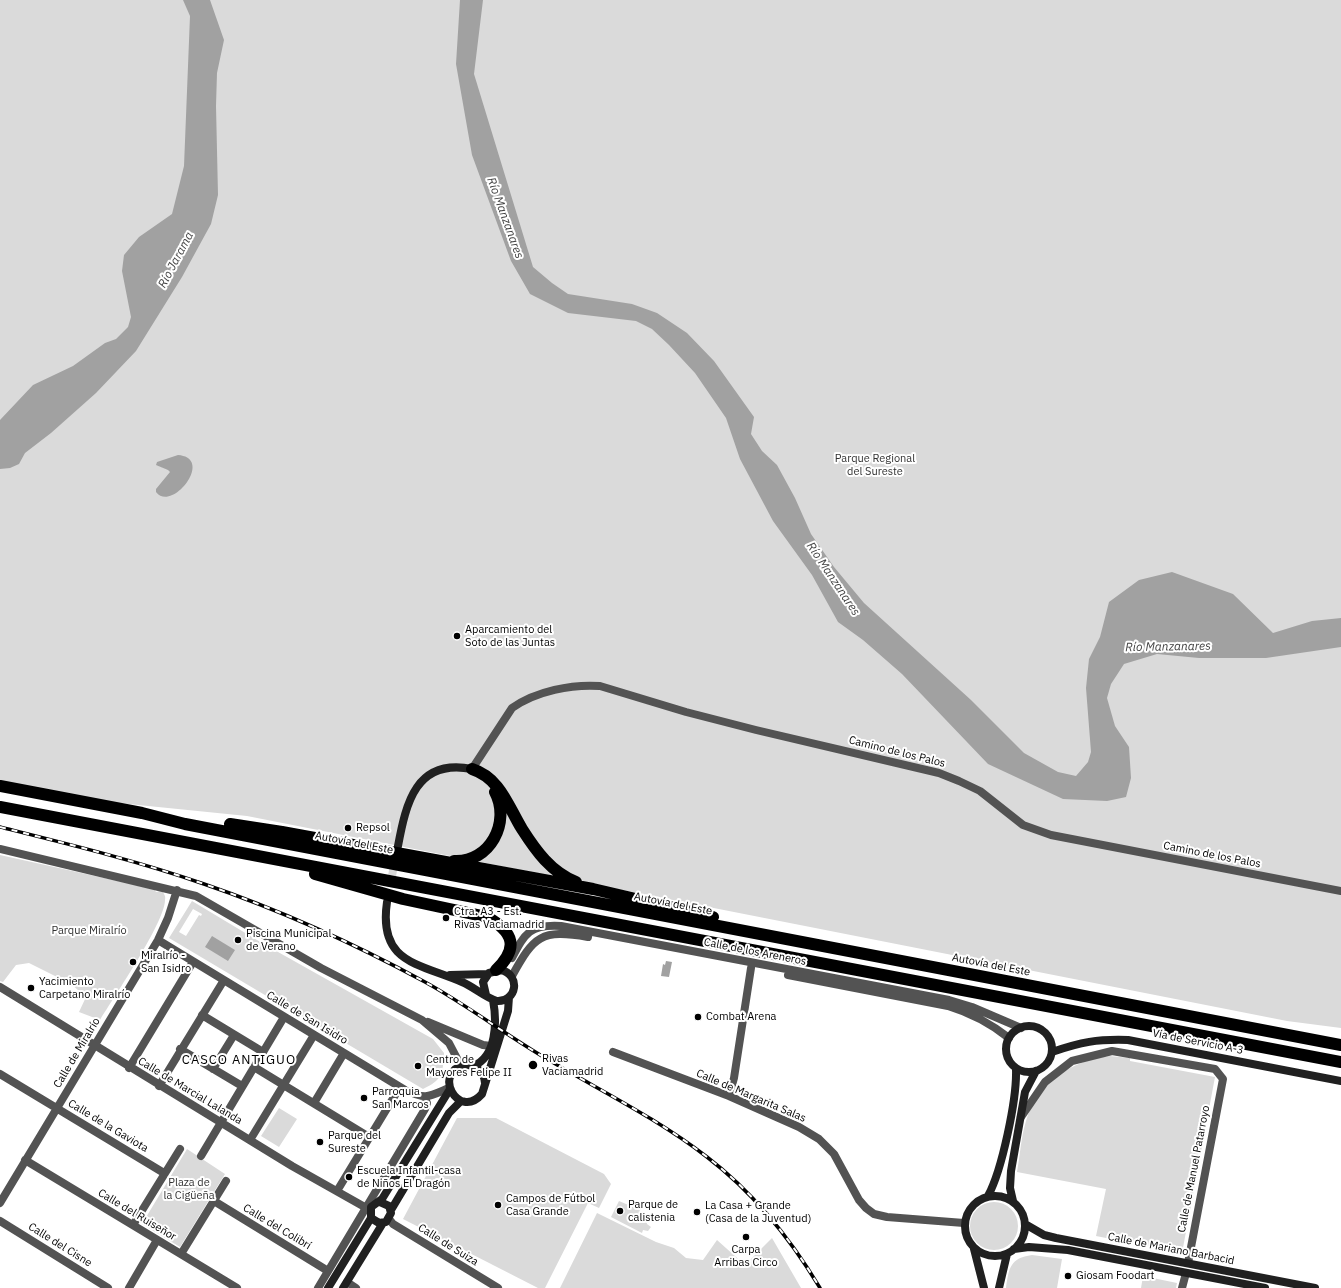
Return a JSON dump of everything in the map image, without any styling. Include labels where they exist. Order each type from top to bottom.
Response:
[{"type":"highway","points":[[436,861],[468,860],[482,852],[492,843],[499,829],[501,817],[499,799],[492,786],[472,769]]},
{"type":"highway","points":[[472,769],[483,772],[502,792],[540,856],[562,876],[593,889]]},
{"type":"highway","name":"Autovía del Este","points":[[0,786],[142,813],[185,824],[1341,1045]]},
{"type":"highway","points":[[0,807],[1341,1062]]},
{"type":"highway","points":[[142,813],[156,813],[282,832],[593,889],[733,922],[749,931]]},
{"type":"highway","points":[[283,861],[298,869],[403,899],[487,917],[496,922],[508,933],[511,945],[508,957],[496,971]]},
{"type":"street","name":"Camino de los Palos","points":[[472,769],[512,708],[518,704],[543,694],[566,688],[588,685],[600,686],[686,712],[756,730],[939,773],[980,791],[1023,825],[1051,835],[1341,891]]},
{"type":"street","points":[[398,846],[408,801],[418,784],[435,772],[448,767],[472,769]]},
{"type":"street","points":[[0,849],[177,890],[208,901],[321,968],[422,1020],[490,1046]]},
{"type":"street","name":"Calle de Miralrío","points":[[0,1204],[158,940],[168,918],[177,890]]},
{"type":"street","points":[[387,902],[385,927],[390,941],[397,951],[415,964],[443,974],[486,994],[493,1000],[502,1001],[509,997]]},
{"type":"street","name":"Calle de los Areneros","points":[[496,971],[511,961],[518,945],[527,934],[546,925],[560,926],[949,1000],[972,1007],[1021,1028]]},
{"type":"street","name":"Calle de los Areneros","points":[[512,976],[523,955],[538,940],[547,935],[564,932],[948,1006],[970,1013],[991,1024],[1009,1038]]},
{"type":"street","name":"Calle de San Isidro","points":[[158,940],[400,1087],[424,1097]]},
{"type":"street","points":[[129,1068],[193,962]]},
{"type":"street","points":[[729,1096],[734,1078],[751,968]]},
{"type":"street","points":[[486,994],[483,984],[496,971]]},
{"type":"street","points":[[443,974],[476,976],[496,971],[512,976],[514,987],[509,997],[508,1011],[483,1093],[477,1099],[470,1102],[461,1101],[454,1096],[449,1088]]},
{"type":"street","points":[[159,1086],[180,1049],[224,980]]},
{"type":"street","name":"Calle de Marcial Lalanda","points":[[0,988],[129,1068],[333,1191],[337,1191],[369,1212]]},
{"type":"street","points":[[318,1288],[373,1205],[380,1202],[449,1088],[450,1076],[461,1066],[473,1066],[483,1060],[490,1046],[495,1021],[493,1000]]},
{"type":"street","points":[[202,1015],[263,1052]]},
{"type":"street","points":[[201,1156],[284,1017]]},
{"type":"street","points":[[422,1020],[449,1043],[461,1066]]},
{"type":"street","points":[[999,1288],[1011,1252],[1022,1238],[1025,1224],[1024,1216],[1013,1201],[1010,1188],[1010,1174],[1026,1090],[1036,1072],[1045,1066],[1052,1052],[1051,1044],[1043,1031],[1028,1026],[1014,1032],[1009,1038],[1006,1044],[1008,1058],[1016,1069],[1023,1072],[1036,1072]]},
{"type":"street","points":[[213,1069],[234,1034]]},
{"type":"street","points":[[250,1140],[314,1035]]},
{"type":"street","name":"Vía de Servicio A-3","points":[[1052,1052],[1080,1042],[1103,1039],[1128,1040],[1341,1081]]},
{"type":"street","points":[[180,1049],[242,1086]]},
{"type":"street","name":"Calle de Manuel Patarroyo","points":[[1022,1117],[1036,1092],[1056,1072],[1072,1061],[1112,1051],[1215,1068],[1223,1079],[1188,1263]]},
{"type":"street","name":"Calle de Margarita Salas","points":[[613,1052],[729,1096],[799,1127],[819,1139],[834,1154],[859,1200],[874,1214],[888,1217],[964,1223]]},
{"type":"street","points":[[314,1103],[344,1053]]},
{"type":"street","points":[[473,1066],[482,1072],[486,1083]]},
{"type":"street","points":[[254,1067],[369,1137]]},
{"type":"street","points":[[988,1196],[999,1170],[1016,1088],[1016,1069]]},
{"type":"street","name":"Calle de la Gaviota","points":[[0,1074],[164,1173]]},
{"type":"street","points":[[337,1191],[400,1087]]},
{"type":"street","points":[[328,1288],[426,1106],[424,1097],[449,1088]]},
{"type":"street","points":[[356,1288],[345,1285],[386,1221],[391,1210],[449,1113],[461,1101]]},
{"type":"street","points":[[133,1225],[180,1149]]},
{"type":"street","name":"Calle del Ruiseñor","points":[[25,1160],[237,1288]]},
{"type":"street","points":[[181,1254],[226,1181]]},
{"type":"street","points":[[1011,1252],[996,1257],[984,1255],[974,1249],[968,1242],[964,1223],[969,1209],[980,1199],[996,1195],[1013,1201]]},
{"type":"street","name":"Calle del Colibrí","points":[[214,1201],[328,1271]]},
{"type":"street","points":[[380,1202],[385,1203],[391,1210]]},
{"type":"street","points":[[369,1212],[378,1223],[386,1221]]},
{"type":"street","name":"Calle del Cisne","points":[[0,1221],[108,1288]]},
{"type":"street","name":"Calle de Suiza","points":[[386,1221],[394,1224],[498,1288]]},
{"type":"street","name":"Calle de Mariano Barbacid","points":[[1025,1224],[1044,1235],[1056,1238],[1315,1288]]},
{"type":"street","points":[[129,1288],[157,1240]]},
{"type":"street","name":"Calle de Mariano Barbacid","points":[[1011,1252],[1029,1247],[1068,1250],[1265,1288]]},
{"type":"street","points":[[974,1249],[984,1288]]},
{"type":"street","points":[[1182,1288],[1186,1273]]},
{"type":"green space","name":"Parque Regional del Sureste","points":[[0,0],[1341,0],[1341,1028],[1287,1021],[247,816],[0,791]]},
{"type":"green space","name":"Parque Miralrío","points":[[0,855],[154,889],[156,892],[162,891],[164,894],[165,899],[163,911],[157,925],[138,960],[100,1020],[79,1012],[86,997],[71,984],[29,963],[16,965],[3,982],[0,981]]},
{"type":"green space","points":[[192,901],[262,943],[433,1039],[444,1053],[443,1066],[440,1076],[434,1083],[423,1089],[169,938]],"holes":[[[193,909],[202,914],[201,916],[199,915],[186,936],[179,932]]]},
{"type":"green space","points":[[1110,1056],[1130,1058],[1130,1061],[1215,1077],[1182,1253],[1096,1236],[1106,1189],[1017,1172],[1024,1127],[1031,1107],[1038,1095],[1047,1085],[1070,1068],[1082,1062]]},
{"type":"green space","points":[[279,1108],[297,1119],[279,1147],[261,1136]]},
{"type":"green space","name":"Campos de Fútbol Casa Grande","points":[[457,1118],[496,1118],[604,1174],[611,1184],[599,1208],[588,1203],[545,1288],[538,1288],[403,1219]]},
{"type":"green space","name":"Plaza de la Cigüeña","points":[[187,1149],[225,1174],[180,1247],[142,1224]]},
{"type":"green space","points":[[619,1201],[638,1209],[644,1215],[647,1224],[651,1227],[648,1231],[643,1230],[642,1233],[611,1217]]},
{"type":"green space","points":[[989,1202],[999,1202],[1008,1206],[1014,1212],[1017,1217],[1017,1235],[1008,1246],[999,1250],[989,1250],[980,1246],[974,1240],[970,1231],[970,1221],[974,1212],[980,1206]]},
{"type":"green space","points":[[597,1213],[656,1242],[674,1248],[686,1258],[703,1260],[717,1240],[745,1265],[772,1238],[801,1288],[560,1288]]},
{"type":"green space","points":[[1032,1255],[1062,1259],[1057,1288],[1006,1288],[1008,1275],[1015,1261],[1025,1256]]},
{"type":"green space","points":[[1143,1276],[1177,1283],[1176,1288],[1141,1288]]},
{"type":"water","name":"Río Jarama","points":[[183,0],[210,0],[224,40],[217,73],[216,106],[218,195],[211,224],[182,277],[136,351],[96,393],[51,433],[25,453],[19,464],[10,468],[0,469],[0,420],[33,385],[73,366],[105,343],[116,339],[128,327],[131,317],[122,271],[124,255],[139,237],[172,214],[184,166],[190,16]]},
{"type":"water","name":"Río Manzanares","points":[[460,0],[483,0],[474,74],[533,267],[568,294],[632,304],[657,313],[687,333],[714,361],[754,417],[751,434],[762,451],[777,465],[795,498],[811,534],[834,567],[864,603],[971,700],[1024,753],[1058,772],[1076,776],[1088,762],[1091,752],[1086,688],[1089,659],[1100,637],[1109,602],[1139,580],[1172,572],[1233,594],[1273,633],[1312,621],[1341,618],[1341,647],[1266,658],[1199,658],[1157,654],[1124,664],[1111,684],[1107,698],[1115,726],[1129,747],[1131,778],[1126,797],[1107,801],[1063,799],[988,764],[902,674],[863,640],[838,622],[812,575],[773,521],[740,459],[726,418],[695,373],[669,345],[652,329],[636,321],[568,313],[530,294],[511,261],[472,155],[456,64]]},
{"type":"water","points":[[178,455],[188,458],[192,465],[192,474],[180,490],[171,496],[163,497],[156,492],[156,489],[170,472],[156,465],[157,462]]},
{"type":"water","points":[[212,936],[235,950],[228,961],[205,947]]},
{"type":"water","points":[[666,961],[672,962],[669,977],[661,976],[663,964],[665,965]]},
{"type":"tunnel","points":[[388,899],[395,859]]},
{"type":"railway","points":[[0,827],[128,860],[232,894],[317,928],[372,954],[425,982],[456,1000],[532,1050],[669,1130],[707,1157],[740,1186],[770,1217],[820,1288]]},
{"type":"place","name":"Aparcamiento del Soto de las Juntas","points":[[457,636]]},
{"type":"place","name":"Repsol","points":[[348,828]]},
{"type":"place","name":"Ctra. A3 - Est. Rivas Vaciamadrid","points":[[446,918]]},
{"type":"place","name":"Piscina Municipal de Verano","points":[[238,940]]},
{"type":"place","name":"Miralrío - San Isidro","points":[[133,962]]},
{"type":"place","name":"Yacimiento Carpetano Miralrío","points":[[31,988]]},
{"type":"place","name":"Combat Arena","points":[[698,1017]]},
{"type":"place","name":"Rivas Vaciamadrid","points":[[533,1065]]},
{"type":"place","name":"Centro de Mayores Felipe II","points":[[418,1066]]},
{"type":"place","name":"Parroquia San Marcos","points":[[364,1098]]},
{"type":"place","name":"Parque del Sureste","points":[[320,1142]]},
{"type":"place","name":"Escuela Infantil-casa de Niños El Dragón","points":[[349,1177]]},
{"type":"place","name":"Campos de Fútbol Casa Grande","points":[[498,1205]]},
{"type":"place","name":"Parque de calistenia","points":[[620,1211]]},
{"type":"place","name":"La Casa + Grande (Casa de la Juventud)","points":[[697,1212]]},
{"type":"place","name":"Carpa Arribas Circo","points":[[746,1237]]},
{"type":"place","name":"Giosam Foodart","points":[[1068,1276]]},
{"type":"district","name":"CASCO ANTIGUO","points":[[239,1060]]}]
